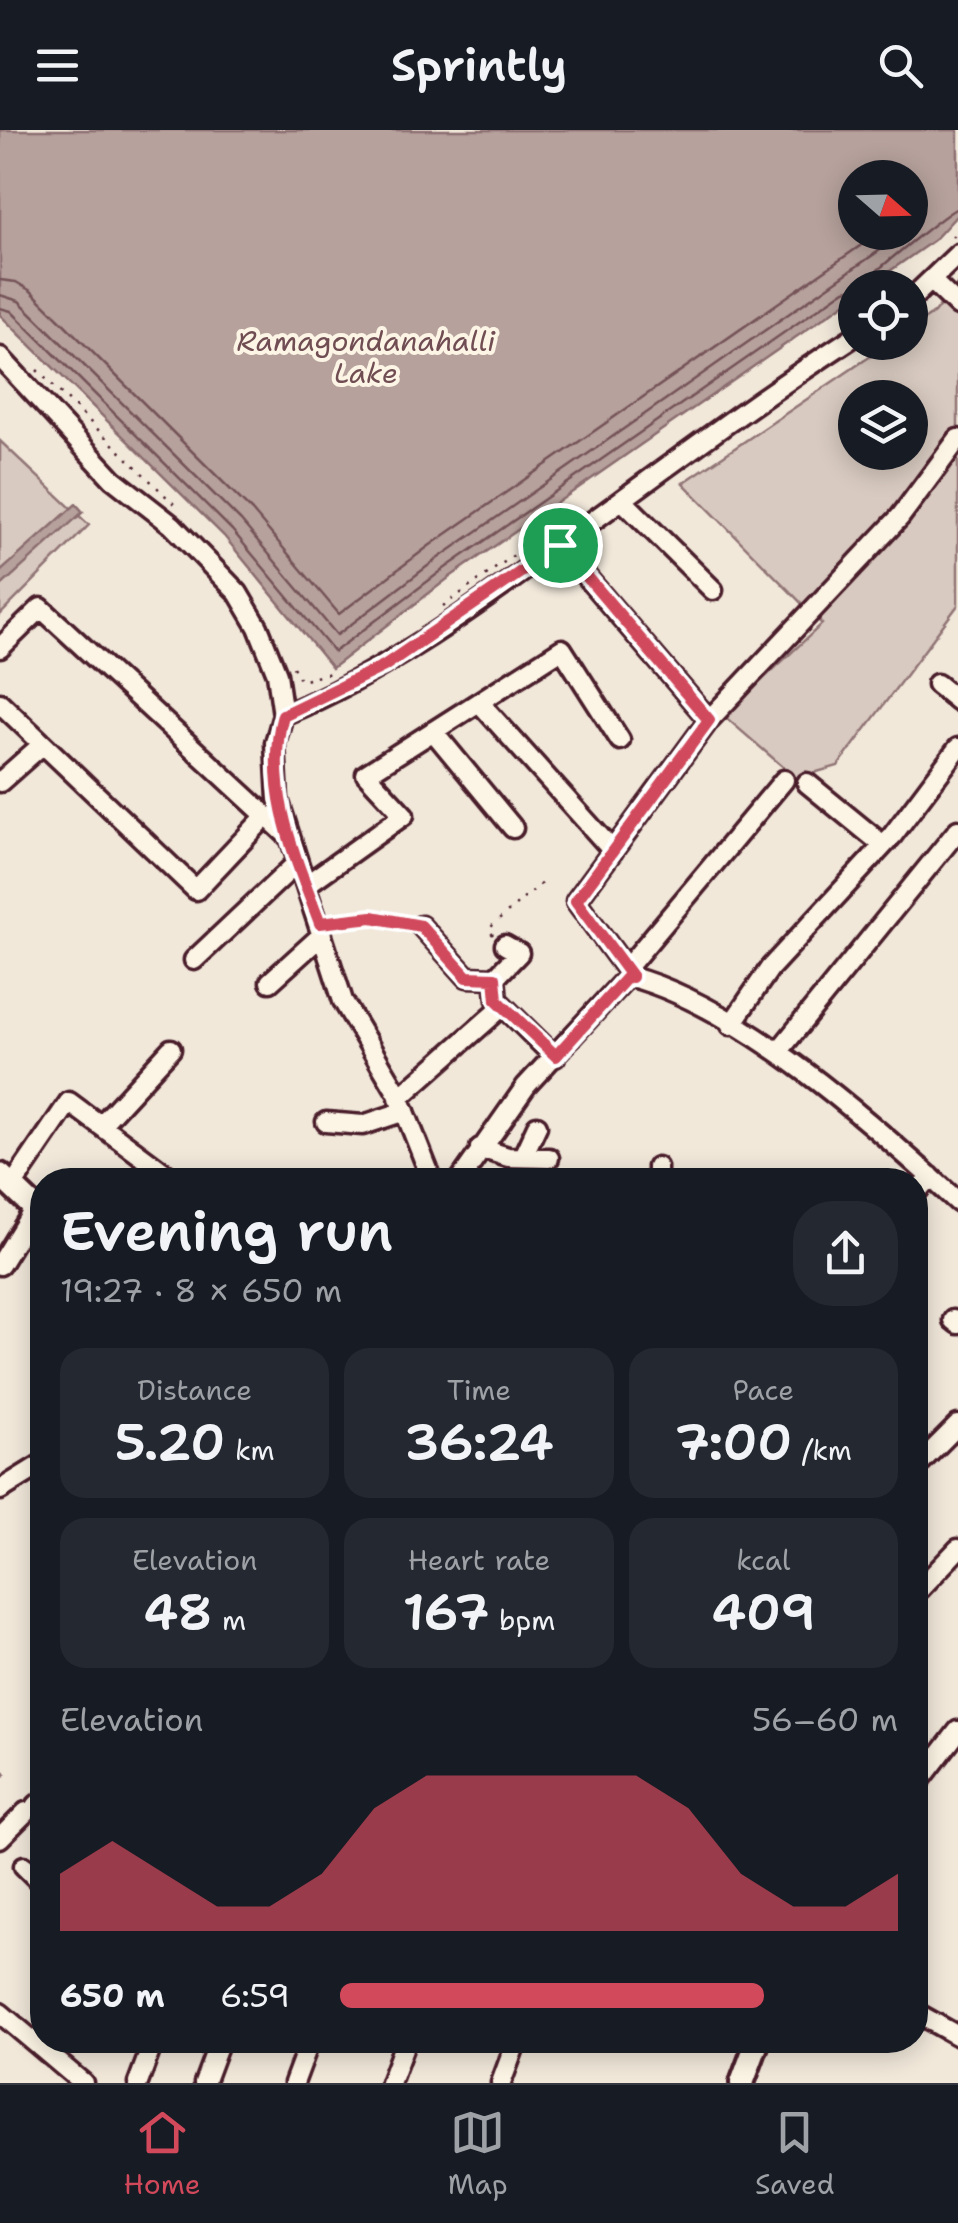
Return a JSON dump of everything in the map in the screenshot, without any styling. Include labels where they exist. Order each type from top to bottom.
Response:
[{"type":"main road","points":[[6,1180],[30,1203]]},
{"type":"main road","points":[[742,2083],[753,2053]]},
{"type":"street","points":[[928,284],[958,254]]},
{"type":"street","points":[[932,281],[958,306]]},
{"type":"street","points":[[283,715],[384,666],[838,348]]},
{"type":"street","points":[[0,357],[113,479],[172,525],[238,592],[277,674],[283,715],[275,743],[277,780],[290,838],[343,1000],[402,1105],[427,1168]]},
{"type":"street","points":[[920,1168],[778,1052],[629,973],[576,901],[709,720],[900,517],[958,438]]},
{"type":"street","points":[[622,500],[712,590]]},
{"type":"street","points":[[560,545],[709,720]]},
{"type":"street","points":[[0,648],[41,608],[290,838]]},
{"type":"street","points":[[306,885],[404,815],[366,774],[562,649],[620,740]]},
{"type":"street","points":[[938,684],[958,701]]},
{"type":"street","points":[[479,702],[613,851]]},
{"type":"street","points":[[0,703],[196,890],[266,816]]},
{"type":"street","points":[[433,732],[514,828]]},
{"type":"street","points":[[0,782],[43,744]]},
{"type":"street","points":[[731,1025],[770,968],[883,845],[958,748]]},
{"type":"street","points":[[468,1168],[526,1086],[628,976],[784,780]]},
{"type":"street","points":[[808,783],[883,845]]},
{"type":"street","points":[[778,1052],[958,830]]},
{"type":"street","points":[[194,960],[298,862]]},
{"type":"street","points":[[421,926],[467,977],[495,978],[518,954],[505,945]]},
{"type":"street","points":[[270,982],[322,929]]},
{"type":"street","points":[[495,978],[497,1000],[556,1056]]},
{"type":"street","points":[[326,1122],[363,1125],[402,1105],[503,1006]]},
{"type":"street","points":[[101,1125],[171,1049]]},
{"type":"street","points":[[6,1180],[69,1102],[158,1168]]},
{"type":"street","points":[[522,1156],[537,1126]]},
{"type":"street","points":[[480,1148],[549,1158]]},
{"type":"street","points":[[928,1178],[930,1176],[958,1202]]},
{"type":"street","points":[[0,1265],[30,1224]]},
{"type":"street","points":[[928,1455],[958,1425]]},
{"type":"street","points":[[3,1484],[30,1470]]},
{"type":"street","points":[[928,1581],[958,1550]]},
{"type":"street","points":[[928,1772],[956,1740]]},
{"type":"street","points":[[0,1838],[30,1811]]},
{"type":"street","points":[[24,1866],[30,1872]]},
{"type":"street","points":[[0,2013],[30,2038]]},
{"type":"street","points":[[928,2019],[958,2036]]},
{"type":"street","points":[[47,2053],[83,2083]]},
{"type":"street","points":[[138,2083],[149,2053]]},
{"type":"street","points":[[204,2083],[215,2053]]},
{"type":"street","points":[[294,2083],[305,2053]]},
{"type":"street","points":[[390,2083],[401,2053]]},
{"type":"street","points":[[501,2083],[512,2053]]},
{"type":"path","points":[[505,945],[489,930],[543,882]]},
{"type":"path","points":[[322,929],[372,917],[421,926]]},
{"type":"shaded area","points":[[958,283],[958,605],[838,766],[796,778],[724,716],[822,624],[683,483],[865,360],[928,360],[928,317]]},
{"type":"shaded area","points":[[0,441],[89,525],[0,615]]},
{"type":"water","name":"Ramagondanahalli Lake","points":[[0,130],[958,130],[958,214],[934,240],[928,244],[928,160],[838,160],[838,250],[920,250],[891,270],[838,270],[838,308],[450,577],[332,668],[224,536],[0,315]]},
{"type":"water","points":[[76,504],[83,512],[0,587],[0,572]]},
{"type":"waterway","points":[[0,1770],[4,1774]]},
{"type":"route","points":[[560,545],[709,720],[576,901],[632,977],[628,976],[556,1056],[497,1000],[495,978],[467,977],[421,926],[372,917],[320,923],[278,799],[275,743],[283,715],[326,698],[384,666],[560,545]]}]
